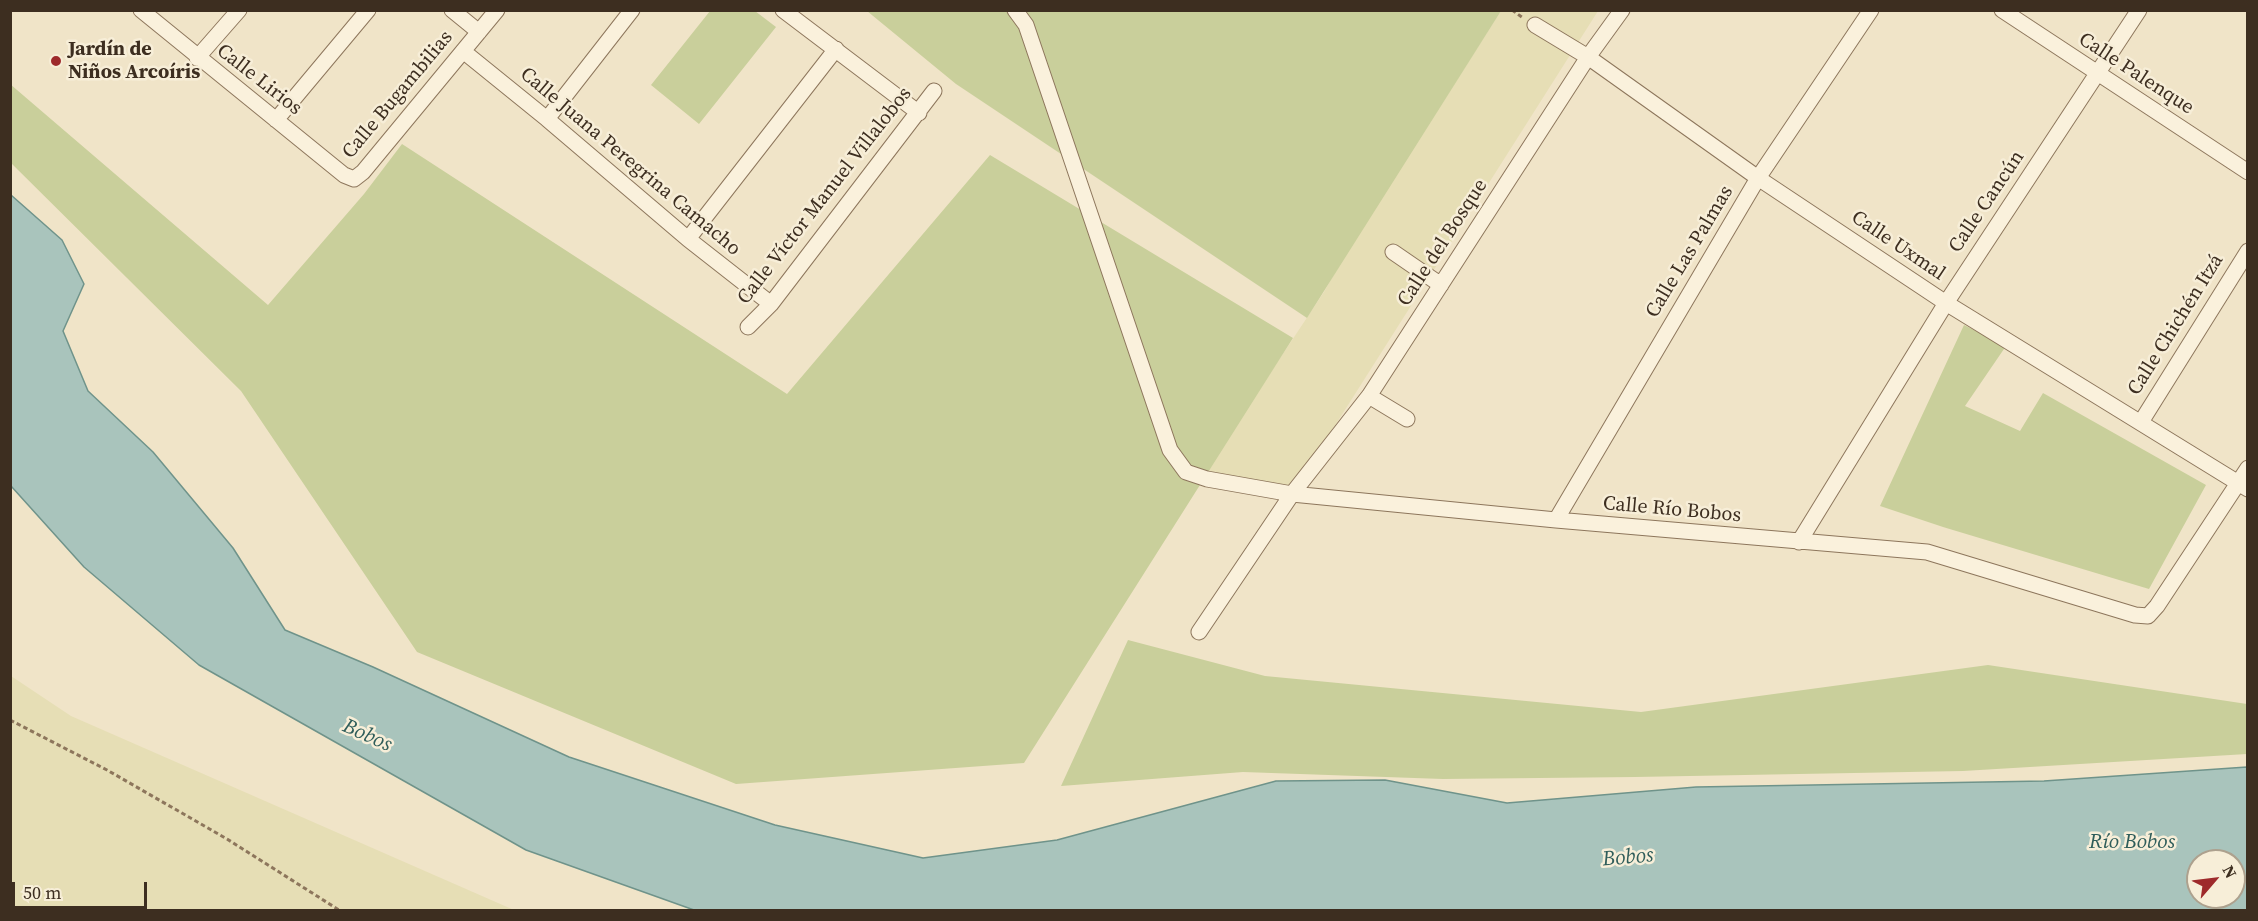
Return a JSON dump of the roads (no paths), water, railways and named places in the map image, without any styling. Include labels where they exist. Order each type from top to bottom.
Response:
[{"type":"street","name":"Calle Lirios","points":[[141,10],[197,58],[344,175],[354,179]]},
{"type":"street","points":[[197,58],[239,10]]},
{"type":"street","points":[[276,120],[368,10]]},
{"type":"street","points":[[452,10],[479,32]]},
{"type":"street","name":"Calle Bugambilias","points":[[354,179],[363,172],[496,10]]},
{"type":"street","points":[[547,118],[632,10]]},
{"type":"street","points":[[783,10],[919,113]]},
{"type":"street","name":"Calle Río Bobos","points":[[1015,10],[1026,25],[1170,450],[1186,472],[1207,479],[1292,494],[1556,520],[1927,552],[2135,615],[2148,616],[2243,485]]},
{"type":"street","name":"Calle del Bosque","points":[[1198,632],[1292,494],[1369,396],[1588,57],[1622,10]]},
{"type":"street","name":"Calle Las Palmas","points":[[1556,520],[1758,178],[1871,10]]},
{"type":"street","name":"Calle Palenque","points":[[2002,10],[2247,172]]},
{"type":"street","name":"Calle Cancún","points":[[1799,542],[1946,303],[2139,10]]},
{"type":"street","name":"Calle Uxmal","points":[[1534,25],[1588,57],[1758,178],[1946,303],[2243,485]]},
{"type":"street","points":[[688,239],[836,49]]},
{"type":"street","name":"Calle Juana Peregrina Camacho","points":[[463,51],[547,118],[688,239],[771,304]]},
{"type":"street","name":"Calle Víctor Manuel Villalobos","points":[[748,327],[771,304],[934,91]]},
{"type":"street","name":"Calle Chichén Itzá","points":[[2141,422],[2247,250]]},
{"type":"street","points":[[1393,252],[1441,285]]},
{"type":"street","points":[[1369,396],[1407,419]]},
{"type":"street","points":[[2243,485],[2247,468]]},
{"type":"water","name":"Río Bobos","points":[[11,195],[62,240],[84,284],[63,331],[88,391],[153,452],[233,548],[285,630],[373,667],[569,757],[775,825],[923,858],[1057,840],[1276,781],[1385,780],[1507,803],[1696,787],[2044,781],[2247,767],[2247,910],[694,910],[526,850],[199,665],[84,567],[11,486]]},
{"type":"place","name":"Jardín de Niños Arcoíris","points":[[56,61]]},
{"type":"water label","name":"Bobos","points":[[367,736]]},
{"type":"water label","name":"Bobos","points":[[1628,858]]}]
